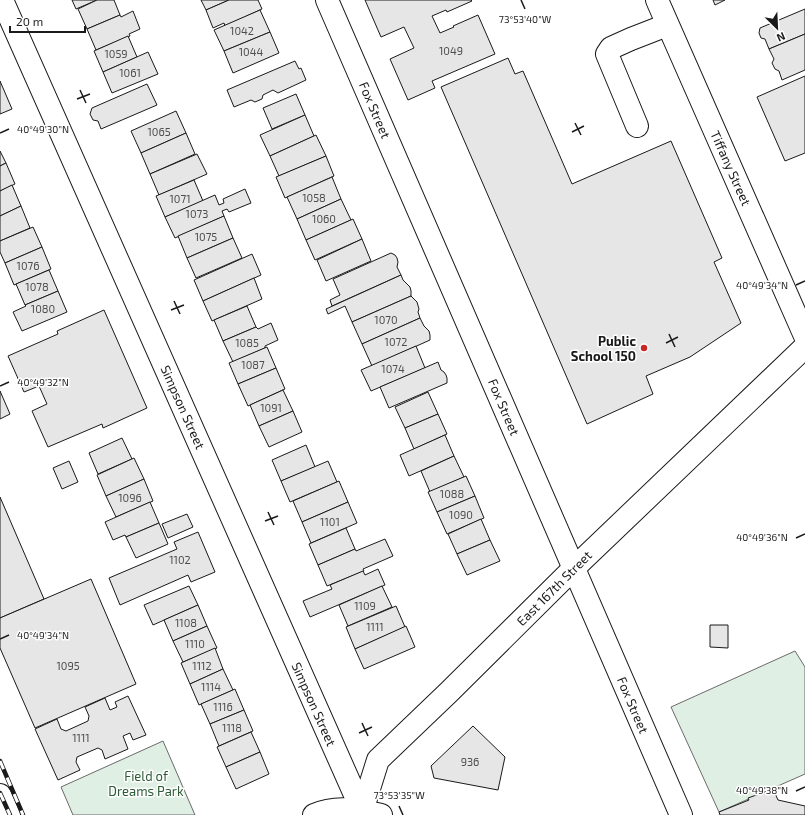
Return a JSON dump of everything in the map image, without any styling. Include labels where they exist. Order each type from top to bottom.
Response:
[{"type":"street","name":"Simpson Street","points":[[2,0],[369,814]]},
{"type":"street","name":"Fox Street","points":[[327,0],[681,815]]},
{"type":"street","name":"Tiffany Street","points":[[657,0],[805,336]]},
{"type":"street","points":[[638,126],[606,54],[611,48],[667,25]]},
{"type":"street","name":"East 167th Street","points":[[369,814],[378,760],[574,568],[805,347]]},
{"type":"street","points":[[0,795],[9,815]]},
{"type":"street","points":[[314,815],[340,809],[369,814]]},
{"type":"green space","points":[[795,651],[805,667],[805,774],[719,812],[671,707]]},
{"type":"green space","name":"Field of Dreams Park","points":[[163,741],[195,815],[73,815],[61,787]]},
{"type":"building","points":[[72,0],[97,0],[76,9]]},
{"type":"building","points":[[97,0],[114,0],[120,15],[87,29],[78,9]]},
{"type":"building","points":[[201,0],[229,0],[206,10]]},
{"type":"building","points":[[229,0],[258,0],[262,9],[225,26],[224,23],[213,28],[206,10]]},
{"type":"building","points":[[365,0],[471,0],[472,1],[447,12],[446,10],[432,16],[440,33],[478,15],[495,54],[432,81],[435,88],[408,100],[390,59],[414,48],[404,27],[381,37]]},
{"type":"building","points":[[713,0],[725,0],[715,5]]},
{"type":"building","points":[[805,9],[805,34],[769,49],[765,39],[761,38],[759,33],[760,28]]},
{"type":"building","points":[[260,10],[270,32],[224,51],[214,30]]},
{"type":"building","points":[[133,11],[140,29],[129,34],[130,36],[96,50],[87,29],[120,15],[121,17]]},
{"type":"building","points":[[270,32],[279,53],[233,73],[224,51]]},
{"type":"building","points":[[805,34],[805,70],[782,80],[779,71],[775,69],[772,63],[774,59],[769,49]]},
{"type":"building","points":[[128,36],[137,57],[103,72],[94,51]]},
{"type":"building","points":[[148,52],[158,74],[112,93],[103,72]]},
{"type":"building","points":[[508,58],[515,74],[523,71],[572,184],[671,141],[722,258],[714,262],[741,323],[690,357],[646,376],[653,394],[587,424],[441,87]]},
{"type":"building","points":[[295,61],[299,69],[301,68],[306,80],[278,93],[273,90],[263,95],[262,99],[255,102],[251,100],[234,107],[227,90]]},
{"type":"building","points":[[805,76],[805,153],[785,161],[757,97]]},
{"type":"building","points":[[0,81],[12,109],[0,114]]},
{"type":"building","points":[[147,84],[157,105],[101,129],[98,121],[93,120],[90,114],[92,108]]},
{"type":"building","points":[[296,94],[305,115],[272,129],[263,108]]},
{"type":"building","points":[[176,111],[186,133],[141,153],[131,131]]},
{"type":"building","points":[[305,115],[314,136],[270,156],[260,135]]},
{"type":"building","points":[[186,133],[195,154],[150,174],[141,153]]},
{"type":"building","points":[[316,135],[326,156],[279,176],[270,156]]},
{"type":"building","points":[[0,151],[6,163],[0,166]]},
{"type":"building","points":[[197,154],[207,174],[159,195],[150,174]]},
{"type":"building","points":[[326,156],[334,176],[285,198],[276,177]]},
{"type":"building","points":[[6,163],[15,184],[0,191],[0,166]]},
{"type":"building","points":[[332,177],[341,199],[297,219],[287,197]]},
{"type":"building","points":[[194,180],[203,201],[165,217],[156,196]]},
{"type":"building","points":[[12,185],[21,206],[0,216],[0,191]]},
{"type":"building","points":[[245,189],[251,203],[229,212],[227,209],[222,211],[224,216],[175,238],[165,217],[215,195],[219,205],[224,203],[223,199]]},
{"type":"building","points":[[341,199],[351,220],[306,240],[297,219]]},
{"type":"building","points":[[21,206],[30,228],[0,241],[0,216]]},
{"type":"building","points":[[224,216],[233,238],[187,258],[178,236]]},
{"type":"building","points":[[353,219],[362,239],[315,260],[306,240]]},
{"type":"building","points":[[33,227],[42,247],[5,263],[0,252],[0,241]]},
{"type":"building","points":[[233,238],[242,258],[196,278],[187,258]]},
{"type":"building","points":[[362,239],[371,261],[326,281],[317,260]]},
{"type":"building","points":[[42,247],[51,269],[14,285],[5,263]]},
{"type":"building","points":[[391,253],[397,258],[397,267],[401,275],[332,306],[330,300],[340,295],[333,279]]},
{"type":"building","points":[[252,254],[261,275],[203,301],[194,280]]},
{"type":"building","points":[[49,270],[58,291],[25,305],[16,284]]},
{"type":"building","points":[[401,275],[403,280],[410,287],[411,296],[352,322],[345,306],[328,314],[326,309]]},
{"type":"building","points":[[254,278],[262,299],[212,321],[203,301]]},
{"type":"building","points":[[58,291],[67,312],[22,331],[13,312],[26,306],[25,305]]},
{"type":"building","points":[[411,296],[417,302],[420,318],[362,344],[352,322]]},
{"type":"building","points":[[247,306],[256,327],[223,341],[214,320]]},
{"type":"building","points":[[104,310],[147,408],[103,428],[102,424],[48,447],[32,411],[47,404],[39,386],[24,392],[8,356],[58,334],[57,331]]},
{"type":"building","points":[[420,318],[424,326],[429,331],[430,340],[372,366],[362,344]]},
{"type":"building","points":[[271,323],[278,340],[265,346],[265,348],[233,362],[223,341],[256,327],[258,329]]},
{"type":"building","points":[[416,346],[425,368],[371,391],[361,370]]},
{"type":"building","points":[[267,347],[276,368],[238,384],[229,363]]},
{"type":"building","points":[[438,362],[441,370],[446,375],[447,383],[389,408],[380,387]]},
{"type":"building","points":[[276,368],[285,389],[248,406],[238,384]]},
{"type":"building","points":[[283,390],[293,411],[259,426],[250,405]]},
{"type":"building","points":[[0,391],[10,414],[0,419]]},
{"type":"building","points":[[428,392],[438,414],[405,428],[395,407]]},
{"type":"building","points":[[293,411],[302,432],[269,447],[259,426]]},
{"type":"building","points":[[438,414],[447,434],[414,449],[405,428]]},
{"type":"building","points":[[445,435],[454,456],[409,476],[400,455]]},
{"type":"building","points":[[122,438],[132,459],[98,474],[89,453]]},
{"type":"building","points":[[306,445],[315,467],[281,481],[272,460]]},
{"type":"building","points":[[454,456],[464,477],[430,492],[421,471]]},
{"type":"building","points":[[134,458],[144,479],[106,496],[97,475]]},
{"type":"building","points":[[69,461],[78,482],[62,489],[53,468]]},
{"type":"building","points":[[328,461],[337,482],[290,502],[281,481]]},
{"type":"building","points":[[466,476],[475,496],[437,512],[428,492]]},
{"type":"building","points":[[144,479],[153,501],[116,517],[106,496]]},
{"type":"building","points":[[339,481],[348,502],[302,522],[293,501]]},
{"type":"building","points":[[475,496],[484,518],[447,534],[437,512]]},
{"type":"building","points":[[0,497],[44,599],[0,618]]},
{"type":"building","points":[[150,502],[159,523],[126,537],[125,535],[113,540],[105,522]]},
{"type":"building","points":[[348,502],[357,523],[311,543],[302,522]]},
{"type":"building","points":[[187,514],[193,527],[168,538],[162,524]]},
{"type":"building","points":[[481,519],[490,540],[457,554],[448,534]]},
{"type":"building","points":[[159,523],[168,544],[136,558],[126,537]]},
{"type":"building","points":[[346,528],[355,549],[318,565],[309,544]]},
{"type":"building","points":[[198,532],[215,572],[191,582],[188,575],[120,605],[109,578],[177,549],[174,542]]},
{"type":"building","points":[[385,539],[393,556],[363,569],[364,571],[327,586],[318,565],[355,549],[356,551]]},
{"type":"building","points":[[490,540],[500,561],[467,575],[457,554]]},
{"type":"building","points":[[378,569],[385,585],[310,617],[303,601],[332,589],[330,585],[363,571],[365,575]]},
{"type":"building","points":[[91,579],[136,684],[35,728],[0,648],[0,618]]},
{"type":"building","points":[[189,586],[198,605],[153,625],[144,605]]},
{"type":"building","points":[[382,586],[392,607],[348,626],[339,605]]},
{"type":"building","points":[[198,605],[207,626],[173,641],[164,620]]},
{"type":"building","points":[[396,606],[405,627],[355,649],[346,627]]},
{"type":"building","points":[[710,625],[728,625],[728,648],[710,647]]},
{"type":"building","points":[[207,626],[217,648],[183,662],[173,641]]},
{"type":"building","points":[[406,626],[415,647],[364,669],[355,649]]},
{"type":"building","points":[[215,648],[223,669],[190,684],[181,663]]},
{"type":"building","points":[[223,669],[233,690],[199,705],[190,684]]},
{"type":"building","points":[[235,689],[244,710],[210,724],[201,704]]},
{"type":"building","points":[[128,696],[146,735],[133,740],[130,733],[123,736],[128,749],[105,759],[102,750],[98,748],[77,757],[76,762],[80,770],[58,780],[35,729],[57,719],[61,729],[66,731],[88,721],[89,716],[85,707],[105,698],[110,710],[117,707],[115,702]]},
{"type":"building","points":[[244,710],[253,731],[219,746],[210,724]]},
{"type":"building","points":[[473,726],[505,757],[498,790],[434,778],[431,766]]},
{"type":"building","points":[[251,732],[260,752],[226,767],[217,747]]},
{"type":"building","points":[[260,752],[269,774],[236,789],[226,767]]},
{"type":"building","points":[[773,789],[778,800],[805,806],[805,815],[720,815],[719,812],[749,800],[748,798]]},
{"type":"railway","points":[[0,761],[23,815]]},
{"type":"railway","points":[[0,793],[10,815]]},
{"type":"place","name":"Public School 150","points":[[644,348]]}]
